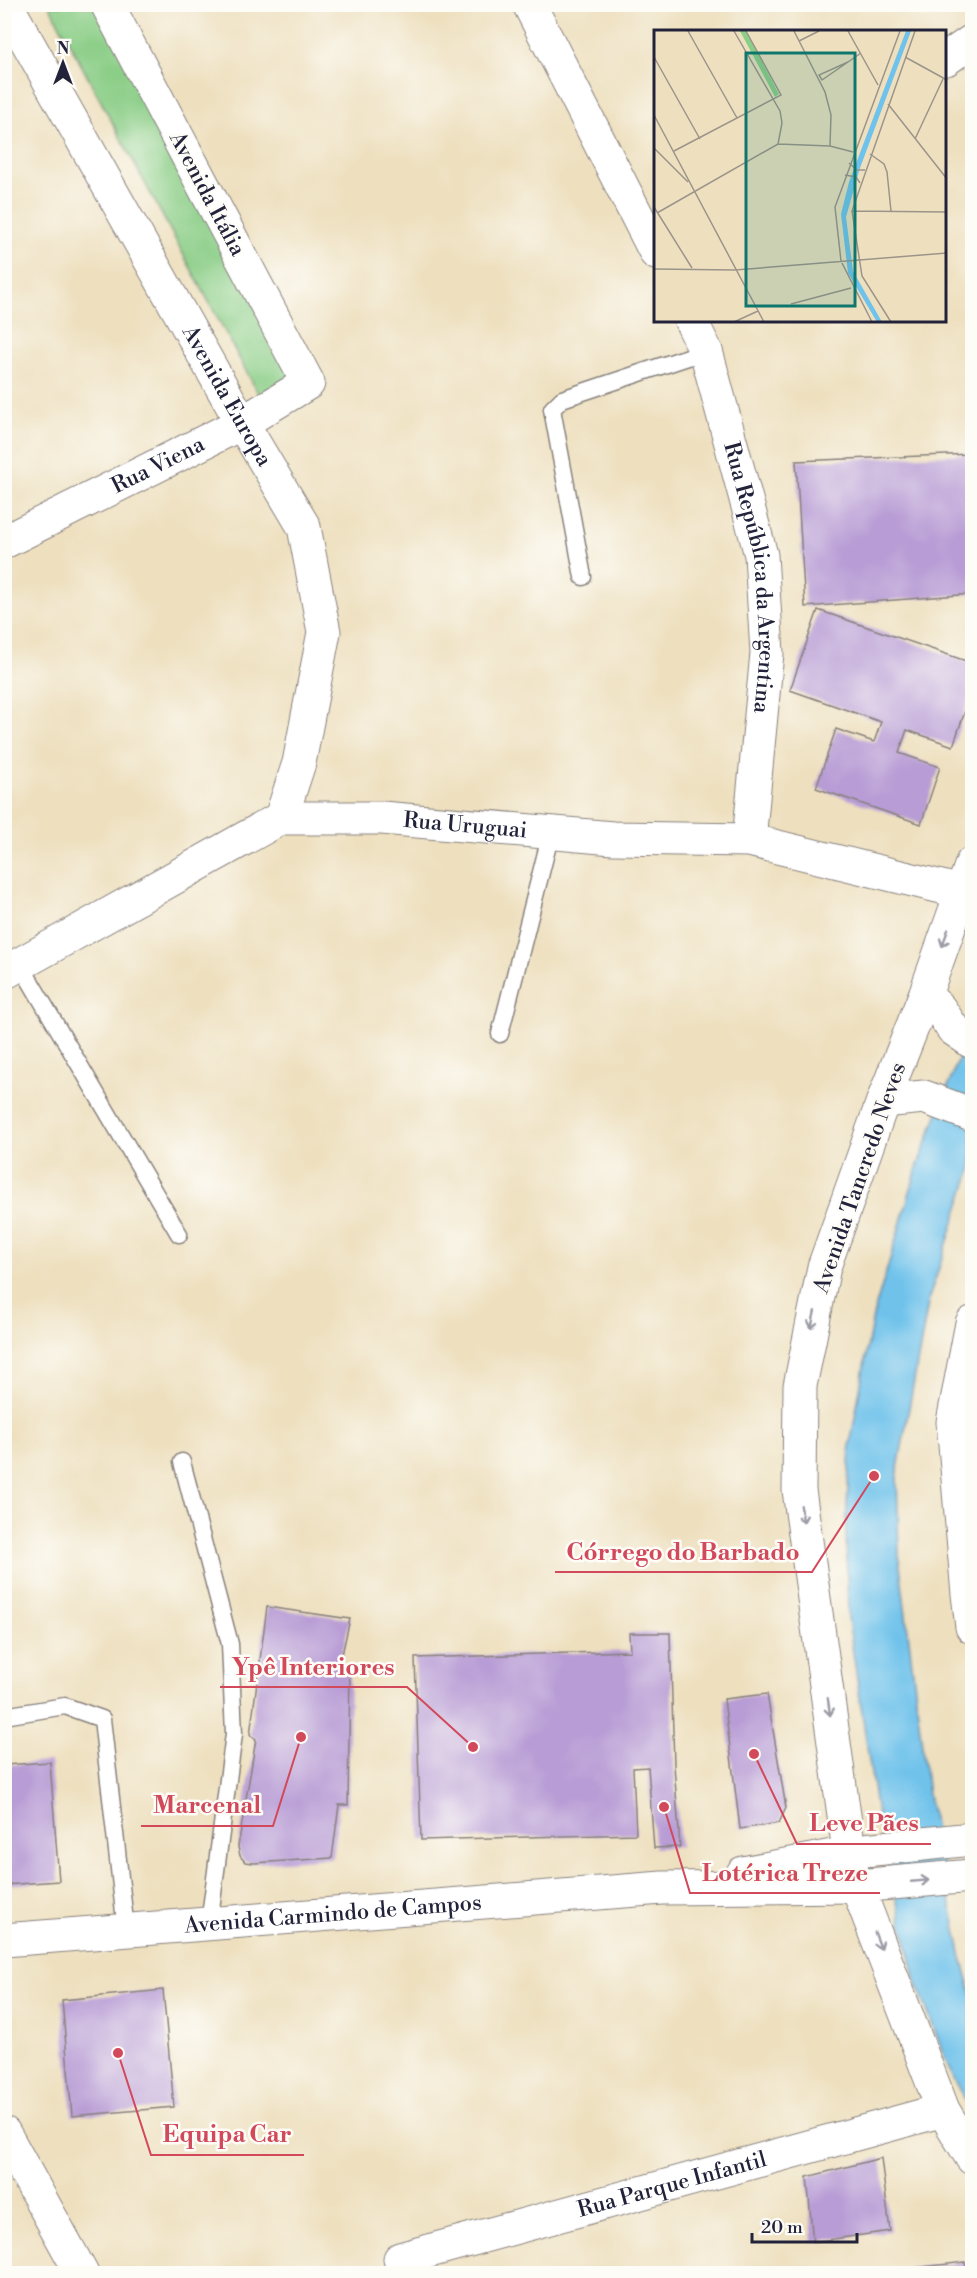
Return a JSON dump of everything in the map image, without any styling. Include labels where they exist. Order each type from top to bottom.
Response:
[{"type":"street","name":"Avenida Europa","points":[[6,4],[242,423],[304,527],[324,632],[299,763],[281,818]]},
{"type":"street","name":"Avenida Itália","points":[[107,4],[308,383]]},
{"type":"street","points":[[529,4],[654,249]]},
{"type":"street","points":[[947,58],[972,41]]},
{"type":"street","name":"Rua República da Argentina","points":[[692,322],[706,351],[761,555],[767,653],[749,840]]},
{"type":"street","name":"Rua Viena","points":[[4,542],[242,423],[308,383]]},
{"type":"street","name":"Rua Uruguai","points":[[12,969],[281,818],[382,818],[613,838],[749,840],[967,878]]},
{"type":"street","name":"Avenida Tancredo Neves","points":[[967,878],[925,995],[883,1101],[824,1267],[800,1386],[799,1490],[856,1851],[852,1873],[863,1886],[943,2110],[972,2158]]},
{"type":"street","points":[[925,995],[963,1036]]},
{"type":"street","points":[[883,1101],[924,1097],[972,1115]]},
{"type":"street","points":[[972,1323],[963,1422],[968,1594],[972,1627]]},
{"type":"street","name":"Avenida Carmindo de Campos","points":[[662,1888],[856,1851],[969,1839]]},
{"type":"street","name":"Avenida Carmindo de Campos","points":[[4,1940],[662,1888],[863,1886],[972,1876]]},
{"type":"street","name":"Rua Parque Infantil","points":[[400,2259],[943,2110]]},
{"type":"street","points":[[4,2133],[82,2274]]},
{"type":"lane","points":[[583,578],[552,409],[562,399],[706,351]]},
{"type":"lane","points":[[500,1034],[551,833]]},
{"type":"lane","points":[[12,969],[179,1234]]},
{"type":"lane","points":[[182,1462],[230,1644],[234,1734],[208,1924]]},
{"type":"lane","points":[[4,1716],[65,1706],[102,1719],[126,1930]]},
{"type":"green space","points":[[49,5],[100,5],[295,373],[259,395]]},
{"type":"water","points":[[972,1023],[972,1168],[929,1298],[897,1474],[899,1558],[928,1795],[962,1958],[972,1994],[972,2113],[949,2068],[916,1981],[879,1827],[848,1618],[846,1530],[850,1445],[873,1316],[918,1165]]},
{"type":"building","points":[[972,454],[972,594],[805,607],[796,461]]},
{"type":"building","points":[[818,610],[972,663],[972,691],[953,746],[907,730],[899,753],[940,767],[921,824],[816,788],[836,729],[874,742],[881,722],[790,690]]},
{"type":"building","points":[[267,1607],[350,1619],[339,1668],[350,1670],[348,1805],[339,1805],[332,1858],[254,1863],[245,1862],[240,1856],[238,1847],[256,1739],[250,1735]]},
{"type":"building","points":[[629,1633],[670,1633],[674,1765],[680,1847],[654,1848],[648,1767],[633,1768],[636,1834],[421,1840],[415,1658],[630,1651]]},
{"type":"building","points":[[767,1694],[786,1808],[779,1823],[740,1829],[724,1699]]},
{"type":"building","points":[[50,1762],[59,1881],[4,1885],[4,1765]]},
{"type":"building","points":[[163,1990],[174,2107],[72,2116],[62,2000]]},
{"type":"building","points":[[881,2158],[890,2231],[813,2242],[807,2177]]},
{"type":"building","points":[[965,2262],[967,2274],[879,2274],[878,2272]]},
{"type":"place","name":"Córrego do Barbado","points":[[874,1476]]},
{"type":"place","name":"Marcenal","points":[[301,1737]]},
{"type":"place","name":"Ypê Interiores","points":[[473,1747]]},
{"type":"place","name":"Leve Pães","points":[[754,1754]]},
{"type":"place","name":"Lotérica Treze","points":[[664,1807]]},
{"type":"place","name":"Equipa Car","points":[[118,2053]]}]
